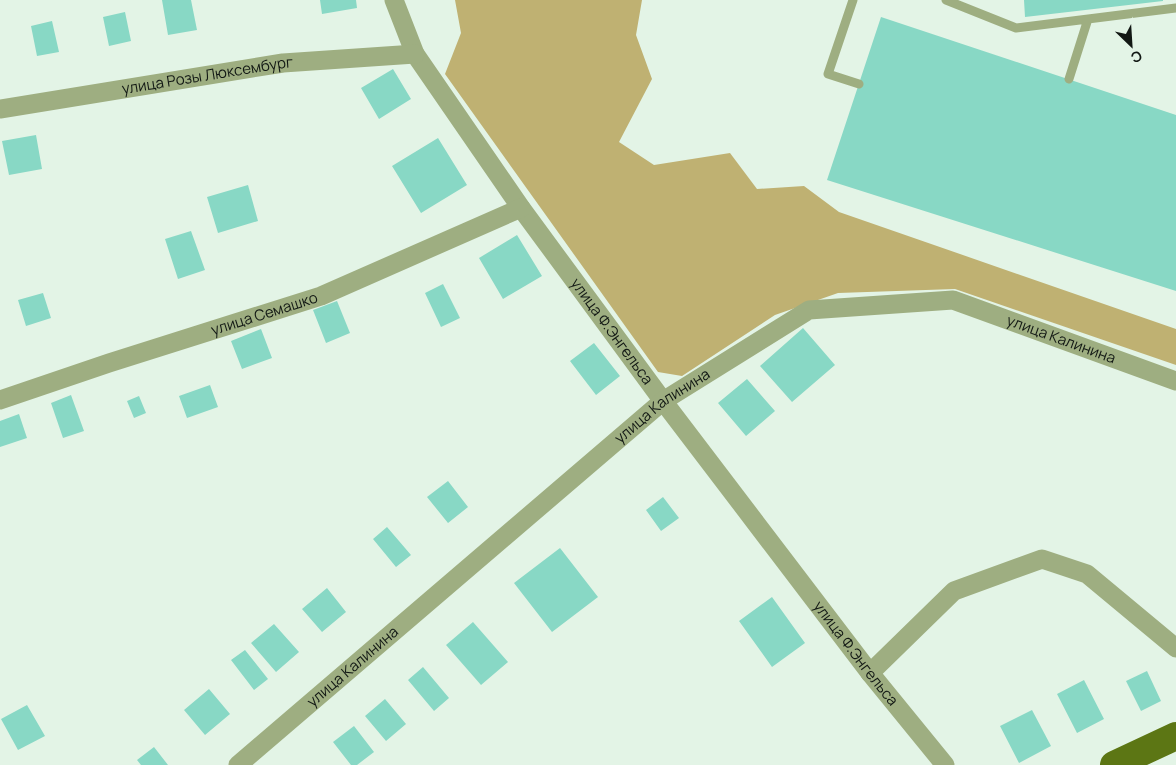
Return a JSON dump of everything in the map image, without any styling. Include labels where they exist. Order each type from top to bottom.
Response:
[{"type":"main road","points":[[1114,765],[1176,736]]},
{"type":"street","name":"улица Ф.Энгельса","points":[[394,0],[415,54],[521,208],[663,401],[870,672],[945,765]]},
{"type":"street","name":"улица Розы Люксембург","points":[[0,109],[283,63],[415,54]]},
{"type":"street","name":"улица Семашко","points":[[0,400],[118,360],[321,296],[521,208]]},
{"type":"street","name":"улица Калинина","points":[[238,765],[663,401],[809,310],[953,300],[1176,381]]},
{"type":"street","points":[[870,672],[954,591],[1042,559],[1087,574],[1176,648]]},
{"type":"lane","points":[[853,0],[828,74],[859,84]]},
{"type":"lane","points":[[946,0],[1016,28],[1176,8]]},
{"type":"lane","points":[[1069,79],[1088,19]]},
{"type":"shaded area","points":[[455,0],[642,0],[636,35],[652,79],[619,142],[654,165],[730,153],[757,189],[804,186],[839,212],[1176,329],[1176,365],[955,289],[838,293],[775,315],[682,376],[658,372],[445,74],[461,33]]},
{"type":"building","points":[[162,0],[191,0],[197,30],[168,35]]},
{"type":"building","points":[[320,0],[356,0],[357,8],[322,14]]},
{"type":"building","points":[[1024,0],[1163,0],[1163,1],[1025,17]]},
{"type":"building","points":[[125,12],[131,41],[109,46],[103,17]]},
{"type":"building","points":[[881,17],[1176,115],[1176,291],[827,180]]},
{"type":"building","points":[[52,21],[59,52],[37,56],[31,26]]},
{"type":"building","points":[[393,69],[411,99],[379,119],[361,88]]},
{"type":"building","points":[[36,135],[42,169],[9,175],[2,141]]},
{"type":"building","points":[[438,138],[467,185],[421,213],[392,166]]},
{"type":"building","points":[[248,185],[258,221],[218,233],[207,197]]},
{"type":"building","points":[[191,231],[205,270],[178,279],[165,239]]},
{"type":"building","points":[[517,235],[542,276],[503,299],[479,258]]},
{"type":"building","points":[[443,284],[460,318],[441,327],[425,293]]},
{"type":"building","points":[[43,293],[51,318],[26,326],[18,300]]},
{"type":"building","points":[[337,301],[350,333],[326,343],[313,310]]},
{"type":"building","points":[[803,328],[835,365],[792,402],[760,366]]},
{"type":"building","points":[[261,329],[272,358],[242,369],[231,341]]},
{"type":"building","points":[[594,343],[620,376],[596,395],[570,361]]},
{"type":"building","points":[[747,379],[775,411],[746,436],[718,403]]},
{"type":"building","points":[[210,385],[218,407],[187,418],[179,396]]},
{"type":"building","points":[[71,395],[84,431],[63,438],[51,403]]},
{"type":"building","points":[[139,396],[146,413],[134,418],[127,401]]},
{"type":"building","points":[[19,414],[27,438],[0,447],[0,421]]},
{"type":"building","points":[[448,481],[468,507],[448,523],[427,497]]},
{"type":"building","points":[[663,497],[679,518],[661,531],[646,510]]},
{"type":"building","points":[[387,527],[411,555],[396,567],[373,539]]},
{"type":"building","points":[[560,548],[598,597],[552,632],[514,583]]},
{"type":"building","points":[[327,588],[346,612],[322,632],[302,609]]},
{"type":"building","points":[[772,597],[805,643],[772,667],[739,621]]},
{"type":"building","points":[[473,622],[508,662],[481,685],[446,645]]},
{"type":"building","points":[[274,624],[299,652],[276,672],[251,643]]},
{"type":"building","points":[[245,650],[268,679],[254,690],[231,660]]},
{"type":"building","points":[[423,667],[449,698],[434,711],[408,680]]},
{"type":"building","points":[[1147,671],[1161,701],[1141,711],[1126,681]]},
{"type":"building","points":[[1084,680],[1104,719],[1077,733],[1057,694]]},
{"type":"building","points":[[209,689],[230,714],[205,735],[184,710]]},
{"type":"building","points":[[385,699],[406,724],[386,741],[365,716]]},
{"type":"building","points":[[27,705],[45,736],[18,750],[1,719]]},
{"type":"building","points":[[1032,710],[1051,746],[1019,763],[1000,726]]},
{"type":"building","points":[[354,726],[374,752],[357,765],[351,765],[333,742]]},
{"type":"building","points":[[154,747],[168,765],[141,765],[137,760]]}]
